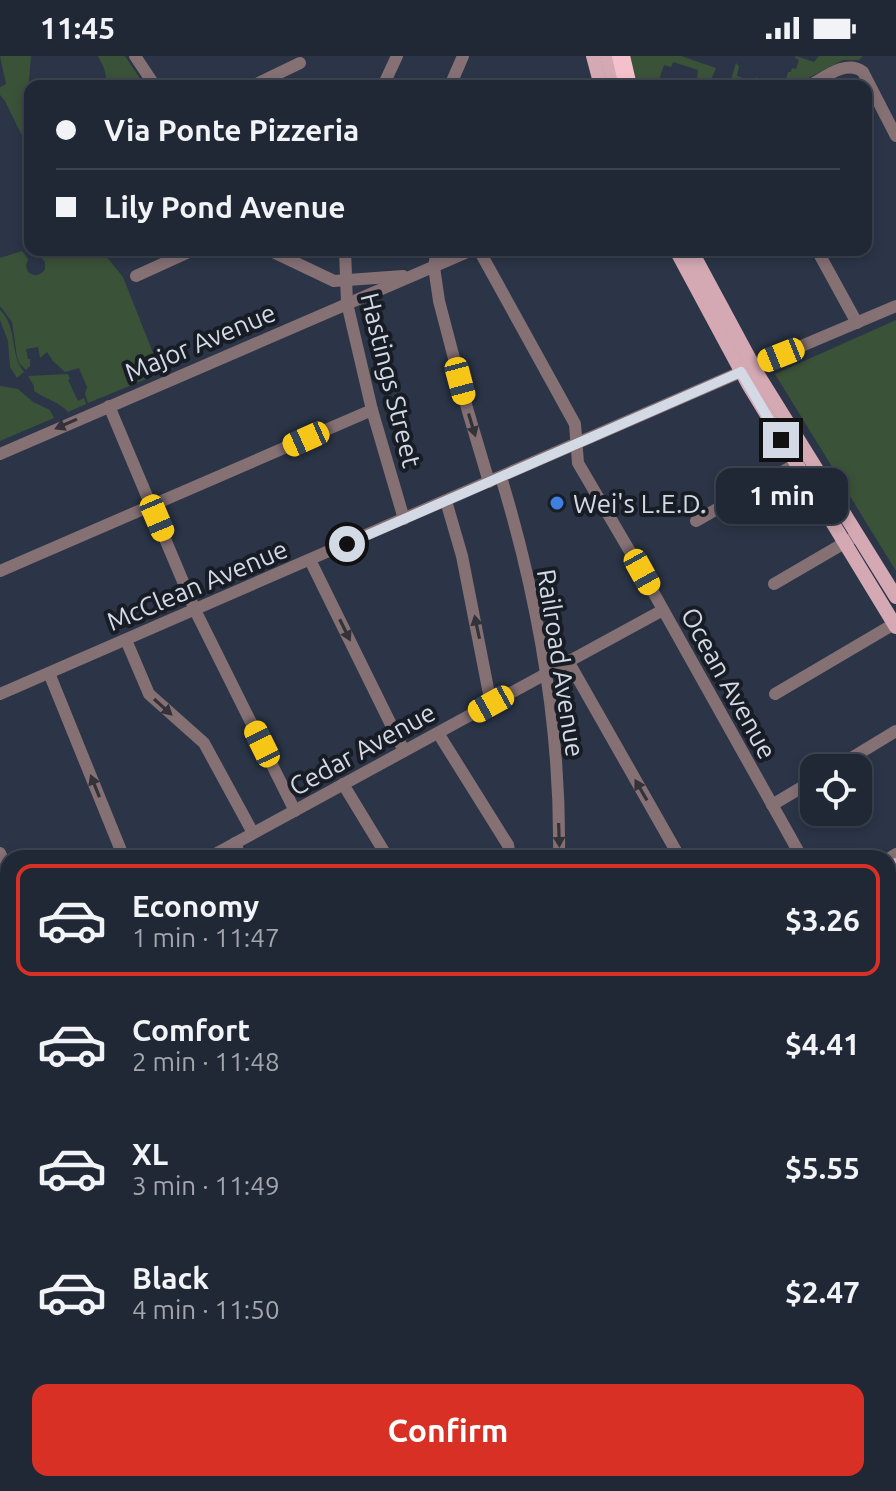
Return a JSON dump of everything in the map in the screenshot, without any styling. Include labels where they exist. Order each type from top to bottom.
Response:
[{"type":"highway","points":[[621,56],[627,80]]},
{"type":"main road","points":[[593,56],[599,80]]},
{"type":"main road","points":[[607,56],[613,80]]},
{"type":"main road","points":[[680,256],[748,369],[896,597]]},
{"type":"main road","points":[[694,256],[796,464],[895,626]]},
{"type":"street","points":[[135,56],[151,80]]},
{"type":"street","points":[[386,80],[397,56]]},
{"type":"street","points":[[453,80],[463,56]]},
{"type":"street","points":[[265,80],[300,63]]},
{"type":"street","points":[[820,80],[844,67],[855,66],[867,80]]},
{"type":"street","points":[[872,89],[896,136]]},
{"type":"street","points":[[136,276],[180,256]]},
{"type":"street","points":[[281,256],[334,281],[345,281]]},
{"type":"street","name":"Hastings Street","points":[[345,256],[347,303],[372,410],[404,519]]},
{"type":"street","name":"Railroad Avenue","points":[[436,256],[434,267],[439,301],[467,408],[520,545],[540,640],[554,751],[559,850]]},
{"type":"street","name":"Major Avenue","points":[[0,454],[459,256]]},
{"type":"street","name":"Ocean Avenue","points":[[482,256],[575,424],[578,463],[797,850]]},
{"type":"street","points":[[820,256],[857,323]]},
{"type":"street","name":"Major Avenue","points":[[345,281],[418,275]]},
{"type":"street","name":"McClean Avenue","points":[[0,694],[896,306]]},
{"type":"street","points":[[109,406],[195,610],[295,811]]},
{"type":"street","points":[[0,571],[372,410]]},
{"type":"street","points":[[696,521],[796,464]]},
{"type":"street","points":[[446,501],[462,556],[491,704]]},
{"type":"street","points":[[774,584],[858,535]]},
{"type":"street","points":[[310,560],[404,751]]},
{"type":"street","name":"Cedar Avenue","points":[[222,850],[663,610]]},
{"type":"street","points":[[775,694],[895,626]]},
{"type":"street","points":[[126,640],[149,694],[204,743],[253,833]]},
{"type":"street","points":[[568,661],[675,850]]},
{"type":"street","points":[[49,673],[121,850]]},
{"type":"street","points":[[858,754],[896,731]]},
{"type":"street","points":[[438,733],[509,850]]},
{"type":"street","points":[[343,784],[383,850]]},
{"type":"street","points":[[772,805],[800,788]]},
{"type":"street","points":[[235,843],[238,850]]},
{"type":"green space","points":[[0,56],[31,56],[29,80],[24,80],[24,140],[0,95],[0,87],[6,84]]},
{"type":"green space","points":[[98,56],[125,56],[141,80],[107,80]]},
{"type":"green space","points":[[628,56],[681,56],[716,68],[711,80],[704,80],[697,78],[698,70],[673,62],[671,67],[664,65],[659,80],[634,80]]},
{"type":"green space","points":[[819,56],[863,56],[859,60],[843,60],[805,80],[786,80],[788,72],[796,69],[799,60],[795,58],[814,62]]},
{"type":"green space","points":[[736,63],[739,66],[737,76],[748,80],[731,80]]},
{"type":"green space","points":[[22,251],[28,259],[28,272],[33,275],[45,269],[41,257],[32,256],[106,256],[123,277],[161,373],[88,403],[85,394],[87,387],[79,368],[65,372],[47,352],[40,358],[38,347],[26,349],[30,366],[26,370],[17,357],[12,322],[0,306],[0,258]]},
{"type":"green space","points":[[0,310],[9,324],[16,357],[24,372],[17,378],[10,367],[8,341],[0,320]]},
{"type":"green space","points":[[896,320],[896,571],[775,374]]},
{"type":"green space","points":[[68,374],[78,401],[84,398],[86,404],[68,412],[34,391],[28,376]]},
{"type":"green space","points":[[0,386],[18,389],[33,402],[50,410],[54,418],[0,441]]},
{"type":"place","name":"Wei's L.E.D.","points":[[557,503]]},
{"type":"route","points":[[347,544],[741,372],[781,440]]}]
